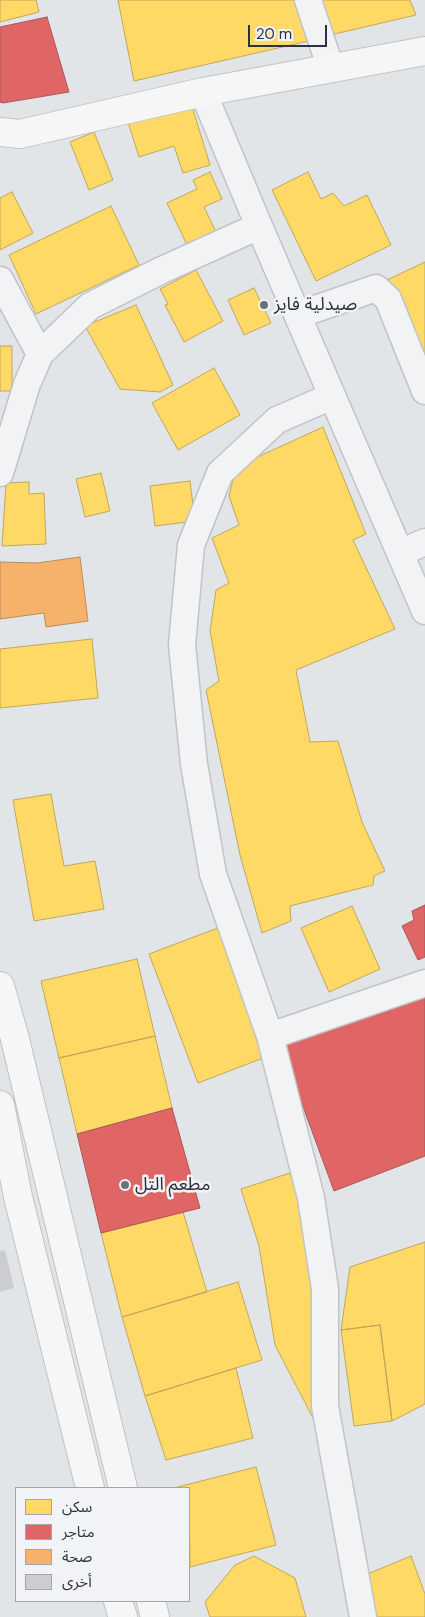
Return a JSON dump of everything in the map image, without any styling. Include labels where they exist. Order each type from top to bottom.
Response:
[{"type":"main road","points":[[0,132],[20,134],[203,92],[425,51]]},
{"type":"main road","points":[[0,986],[14,1035],[123,1487]]},
{"type":"main road","points":[[0,1105],[9,1199],[90,1487]]},
{"type":"main road","points":[[118,1602],[122,1617]]},
{"type":"main road","points":[[151,1602],[155,1617]]},
{"type":"street","points":[[308,0],[331,69]]},
{"type":"street","points":[[203,92],[425,611]]},
{"type":"street","points":[[0,473],[27,384],[40,354],[90,306],[162,270],[259,226]]},
{"type":"street","points":[[0,280],[40,354]]},
{"type":"street","points":[[298,315],[376,288],[388,299],[425,392]]},
{"type":"street","points":[[332,396],[277,420],[220,473],[191,545],[182,646],[194,764],[213,874],[270,1036],[312,1198],[325,1289],[325,1406],[363,1617]]},
{"type":"street","points":[[400,554],[425,542]]},
{"type":"street","points":[[270,1036],[425,983]]},
{"type":"building: سكن","points":[[0,0],[36,0],[39,12],[0,22]]},
{"type":"building: سكن","points":[[118,0],[299,0],[313,40],[134,81]]},
{"type":"building: سكن","points":[[315,0],[410,0],[416,15],[326,36]]},
{"type":"building: سكن","points":[[191,103],[210,165],[183,173],[174,146],[139,157],[128,122]]},
{"type":"building: سكن","points":[[94,132],[113,180],[89,190],[70,142]]},
{"type":"building: سكن","points":[[210,172],[222,199],[204,207],[216,232],[187,245],[167,203],[197,189],[193,180]]},
{"type":"building: سكن","points":[[308,172],[321,199],[333,193],[344,206],[367,195],[391,245],[316,281],[272,190]]},
{"type":"building: سكن","points":[[12,192],[33,233],[0,250],[0,198]]},
{"type":"building: سكن","points":[[111,206],[139,265],[36,314],[9,255]]},
{"type":"building: سكن","points":[[425,262],[425,363],[387,280]]},
{"type":"building: سكن","points":[[196,270],[223,321],[184,342],[165,305],[168,304],[160,289]]},
{"type":"building: سكن","points":[[254,288],[271,323],[244,335],[228,300]]},
{"type":"building: سكن","points":[[136,305],[173,385],[160,392],[120,389],[85,326]]},
{"type":"building: سكن","points":[[0,346],[12,346],[12,391],[0,391]]},
{"type":"building: سكن","points":[[214,368],[240,415],[178,450],[152,403]]},
{"type":"building: سكن","points":[[323,427],[366,534],[353,540],[395,629],[296,670],[310,742],[338,741],[362,822],[385,871],[374,876],[373,885],[290,906],[291,921],[262,933],[240,855],[206,690],[219,681],[210,631],[216,590],[229,583],[212,538],[239,525],[229,496],[236,467]]},
{"type":"building: سكن","points":[[101,473],[110,511],[85,517],[76,479]]},
{"type":"building: سكن","points":[[190,481],[195,521],[155,526],[150,486]]},
{"type":"building: سكن","points":[[29,482],[29,494],[44,493],[46,544],[2,546],[6,483]]},
{"type":"building: سكن","points":[[92,639],[98,698],[0,708],[0,649]]},
{"type":"building: سكن","points":[[51,794],[64,866],[95,861],[104,909],[34,921],[13,800]]},
{"type":"building: سكن","points":[[352,906],[380,969],[329,992],[301,928]]},
{"type":"building: سكن","points":[[223,926],[271,1055],[198,1083],[149,954]]},
{"type":"building: سكن","points":[[137,959],[155,1036],[59,1058],[41,981]]},
{"type":"building: سكن","points":[[155,1036],[172,1108],[77,1134],[59,1058]]},
{"type":"building: سكن","points":[[293,1172],[312,1270],[313,1418],[275,1345],[259,1246],[241,1189]]},
{"type":"building: سكن","points":[[183,1212],[207,1292],[122,1317],[101,1233]]},
{"type":"building: سكن","points":[[425,1242],[425,1404],[392,1421],[380,1325],[341,1330],[350,1267]]},
{"type":"building: سكن","points":[[238,1282],[262,1360],[145,1396],[122,1317]]},
{"type":"building: سكن","points":[[380,1325],[392,1421],[354,1426],[341,1330]]},
{"type":"building: سكن","points":[[236,1368],[253,1438],[166,1460],[145,1396]]},
{"type":"building: سكن","points":[[256,1467],[276,1545],[190,1567],[190,1487],[178,1487]]},
{"type":"building: سكن","points":[[254,1556],[295,1578],[306,1617],[210,1617],[205,1602],[235,1565]]},
{"type":"building: سكن","points":[[411,1556],[425,1594],[425,1617],[376,1617],[365,1575]]},
{"type":"building: متاجر","points":[[47,17],[69,92],[0,102],[0,27]]},
{"type":"building: متاجر","points":[[425,905],[425,957],[418,960],[402,926],[414,920],[412,911]]},
{"type":"building: متاجر","points":[[425,991],[425,1156],[334,1191],[281,1047]]},
{"type":"building: متاجر","points":[[172,1108],[200,1208],[101,1233],[77,1134]]},
{"type":"building: صحة","points":[[80,557],[88,621],[46,627],[44,613],[0,619],[0,562],[37,563]]},
{"type":"building: أخرى","points":[[5,1250],[14,1288],[0,1292],[0,1251]]},
{"type":"place","name":"صيدلية فايز","points":[[264,305]]},
{"type":"place","name":"مطعم التل","points":[[125,1185]]}]
